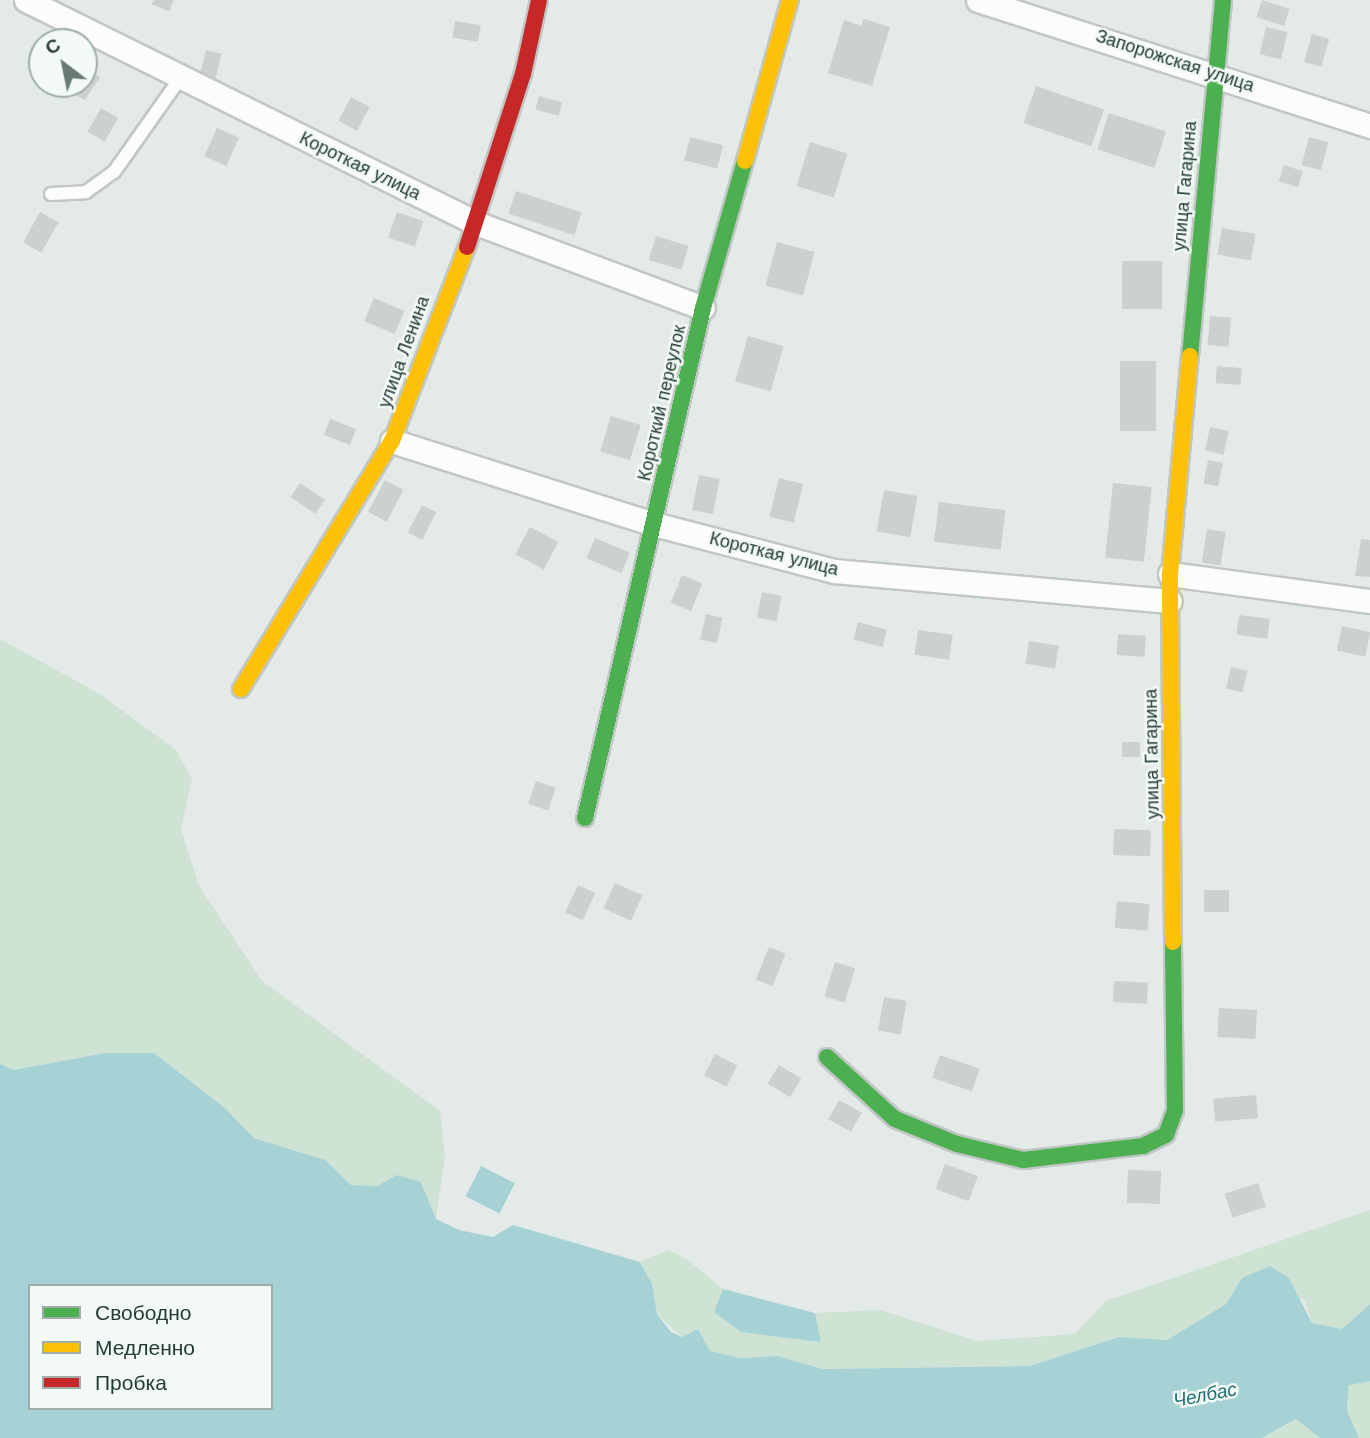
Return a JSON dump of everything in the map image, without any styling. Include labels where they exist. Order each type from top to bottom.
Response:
[{"type":"street","name":"Короткая улица","points":[[26,0],[476,223],[703,308]]},
{"type":"street","name":"улица Ленина","points":[[242,689],[392,441],[476,223],[523,74],[540,0]]},
{"type":"street","name":"Короткий переулок","points":[[585,818],[703,308],[790,0]]},
{"type":"street","name":"Запорожская улица","points":[[978,0],[1214,72],[1370,126]]},
{"type":"street","name":"улица Гагарина","points":[[827,1057],[895,1119],[957,1144],[1010,1157],[1143,1146],[1166,1135],[1175,1110],[1170,574],[1214,72],[1223,0]]},
{"type":"street","name":"Короткая улица","points":[[392,441],[654,524],[834,571],[1170,601]]},
{"type":"street","points":[[1170,574],[1370,601]]},
{"type":"lane","points":[[51,194],[86,192],[114,172],[181,77]]},
{"type":"green space","points":[[0,639],[100,694],[176,750],[192,779],[181,829],[199,886],[262,981],[440,1111],[445,1156],[436,1219],[421,1182],[398,1175],[377,1186],[351,1185],[325,1160],[254,1138],[225,1108],[154,1053],[105,1053],[14,1070],[0,1064]]},
{"type":"green space","points":[[1370,1210],[1370,1304],[1342,1329],[1312,1323],[1305,1300],[1242,1278],[1226,1304],[1167,1340],[1119,1337],[1030,1366],[823,1369],[777,1356],[740,1358],[710,1351],[698,1329],[682,1337],[657,1314],[652,1284],[640,1262],[669,1250],[688,1260],[723,1289],[714,1312],[741,1332],[821,1341],[815,1313],[880,1310],[977,1341],[1075,1334],[1106,1301]]},
{"type":"green space","points":[[1370,1356],[1370,1438],[1359,1438],[1347,1411],[1349,1376]]},
{"type":"green space","points":[[1296,1419],[1320,1438],[1262,1438],[1274,1432]]},
{"type":"water","points":[[105,1053],[154,1053],[225,1108],[254,1138],[325,1160],[351,1185],[377,1186],[397,1175],[421,1182],[436,1219],[459,1230],[493,1237],[513,1225],[640,1262],[652,1284],[657,1314],[671,1332],[682,1337],[698,1329],[710,1351],[740,1358],[777,1356],[823,1369],[1030,1366],[1119,1337],[1167,1340],[1226,1304],[1242,1278],[1270,1266],[1289,1278],[1312,1323],[1342,1329],[1370,1304],[1370,1356],[1349,1376],[1347,1411],[1359,1438],[1320,1438],[1296,1419],[1262,1438],[0,1438],[0,1064],[14,1070]]},
{"type":"water","points":[[481,1166],[515,1183],[499,1214],[466,1196]]},
{"type":"water","points":[[723,1289],[815,1313],[821,1342],[741,1332],[714,1312]]},
{"type":"building","points":[[154,0],[174,0],[169,11],[151,4]]},
{"type":"building","points":[[1262,0],[1290,9],[1284,26],[1256,17]]},
{"type":"building","points":[[864,19],[890,27],[872,86],[828,73],[844,20],[861,26]]},
{"type":"building","points":[[455,21],[481,25],[478,42],[452,38]]},
{"type":"building","points":[[1266,27],[1287,32],[1281,59],[1260,54]]},
{"type":"building","points":[[1312,34],[1329,39],[1321,67],[1304,62]]},
{"type":"building","points":[[206,50],[222,54],[215,78],[200,74]]},
{"type":"building","points":[[1036,86],[1104,109],[1091,146],[1023,123]]},
{"type":"building","points":[[539,96],[562,102],[559,116],[535,110]]},
{"type":"building","points":[[351,97],[370,107],[357,131],[338,121]]},
{"type":"building","points":[[101,108],[118,118],[105,141],[88,131]]},
{"type":"building","points":[[1109,113],[1166,132],[1154,168],[1097,149]]},
{"type":"building","points":[[217,128],[239,138],[226,166],[204,156]]},
{"type":"building","points":[[690,137],[723,145],[717,169],[684,160]]},
{"type":"building","points":[[1309,137],[1328,142],[1321,170],[1301,165]]},
{"type":"building","points":[[810,142],[847,153],[834,197],[797,186]]},
{"type":"building","points":[[1284,165],[1303,171],[1298,187],[1279,181]]},
{"type":"building","points":[[516,191],[582,212],[574,235],[509,214]]},
{"type":"building","points":[[40,212],[58,222],[41,253],[23,243]]},
{"type":"building","points":[[397,212],[423,221],[415,247],[388,238]]},
{"type":"building","points":[[1222,228],[1255,234],[1251,260],[1217,255]]},
{"type":"building","points":[[656,236],[689,246],[681,270],[649,260]]},
{"type":"building","points":[[777,242],[815,252],[803,296],[765,285]]},
{"type":"building","points":[[1122,261],[1162,261],[1162,309],[1122,309]]},
{"type":"building","points":[[374,298],[404,311],[395,334],[364,321]]},
{"type":"building","points":[[1210,316],[1231,318],[1228,347],[1207,345]]},
{"type":"building","points":[[748,336],[784,346],[771,391],[735,381]]},
{"type":"building","points":[[1120,361],[1156,361],[1156,431],[1120,431]]},
{"type":"building","points":[[1217,366],[1242,368],[1240,385],[1216,383]]},
{"type":"building","points":[[611,416],[641,425],[630,460],[600,451]]},
{"type":"building","points":[[330,419],[356,429],[350,445],[324,435]]},
{"type":"building","points":[[1210,427],[1229,431],[1224,454],[1205,450]]},
{"type":"building","points":[[1208,460],[1223,463],[1218,486],[1203,484]]},
{"type":"building","points":[[699,475],[720,479],[713,514],[692,510]]},
{"type":"building","points":[[779,478],[803,484],[794,523],[769,517]]},
{"type":"building","points":[[385,480],[404,490],[387,522],[368,512]]},
{"type":"building","points":[[300,483],[325,500],[315,514],[290,497]]},
{"type":"building","points":[[1113,483],[1152,487],[1144,562],[1105,558]]},
{"type":"building","points":[[884,490],[917,496],[910,537],[877,531]]},
{"type":"building","points":[[939,502],[1006,510],[1001,550],[934,542]]},
{"type":"building","points":[[422,505],[436,512],[422,540],[408,533]]},
{"type":"building","points":[[530,527],[558,542],[544,569],[515,554]]},
{"type":"building","points":[[1207,529],[1226,532],[1220,566],[1202,563]]},
{"type":"building","points":[[595,538],[630,553],[621,573],[586,558]]},
{"type":"building","points":[[1361,539],[1370,540],[1370,577],[1355,576]]},
{"type":"building","points":[[682,575],[702,583],[691,611],[671,603]]},
{"type":"building","points":[[762,592],[782,596],[777,621],[757,618]]},
{"type":"building","points":[[706,614],[723,618],[717,643],[700,639]]},
{"type":"building","points":[[1239,615],[1270,619],[1267,639],[1237,635]]},
{"type":"building","points":[[858,622],[887,630],[882,647],[853,639]]},
{"type":"building","points":[[1342,626],[1370,632],[1365,656],[1337,650]]},
{"type":"building","points":[[918,630],[953,635],[949,660],[915,655]]},
{"type":"building","points":[[1118,634],[1146,636],[1144,657],[1117,655]]},
{"type":"building","points":[[1029,641],[1059,646],[1055,668],[1025,664]]},
{"type":"building","points":[[1231,667],[1248,671],[1243,692],[1226,688]]},
{"type":"building","points":[[1122,742],[1140,742],[1140,757],[1122,757]]},
{"type":"building","points":[[536,781],[556,788],[548,811],[528,804]]},
{"type":"building","points":[[1114,829],[1151,830],[1150,856],[1113,855]]},
{"type":"building","points":[[615,883],[642,895],[631,921],[604,909]]},
{"type":"building","points":[[578,885],[595,893],[583,920],[565,912]]},
{"type":"building","points":[[1204,890],[1229,890],[1229,912],[1204,912]]},
{"type":"building","points":[[1117,901],[1150,904],[1148,931],[1115,928]]},
{"type":"building","points":[[769,947],[786,954],[773,986],[756,979]]},
{"type":"building","points":[[835,962],[855,968],[845,1003],[824,996]]},
{"type":"building","points":[[1114,981],[1148,983],[1147,1004],[1113,1002]]},
{"type":"building","points":[[884,997],[907,1001],[901,1034],[878,1030]]},
{"type":"building","points":[[1219,1008],[1257,1010],[1255,1039],[1217,1037]]},
{"type":"building","points":[[715,1054],[737,1065],[726,1087],[704,1075]]},
{"type":"building","points":[[940,1055],[980,1069],[972,1091],[932,1078]]},
{"type":"building","points":[[779,1065],[801,1078],[790,1097],[768,1084]]},
{"type":"building","points":[[1256,1095],[1258,1118],[1215,1122],[1213,1099]]},
{"type":"building","points":[[839,1100],[862,1113],[851,1132],[828,1119]]},
{"type":"building","points":[[945,1164],[978,1176],[969,1201],[936,1189]]},
{"type":"building","points":[[1128,1170],[1161,1171],[1160,1204],[1127,1203]]},
{"type":"building","points":[[1258,1183],[1266,1207],[1232,1218],[1225,1194]]},
{"type":"waterway","name":"Челбас","points":[[1313,1372],[1370,1362]]},
{"type":"traffic: fast","points":[[1190,356],[1223,0]]},
{"type":"traffic: fast","points":[[585,818],[703,308],[745,161]]},
{"type":"traffic: fast","points":[[827,1057],[895,1119],[957,1144],[1023,1160],[1143,1146],[1166,1135],[1175,1110],[1173,942]]},
{"type":"traffic: slow","points":[[745,161],[790,0]]},
{"type":"traffic: slow","points":[[241,689],[392,441],[467,247]]},
{"type":"traffic: slow","points":[[1173,942],[1170,574],[1190,356]]},
{"type":"traffic: jam","points":[[467,247],[523,74],[539,0]]}]
